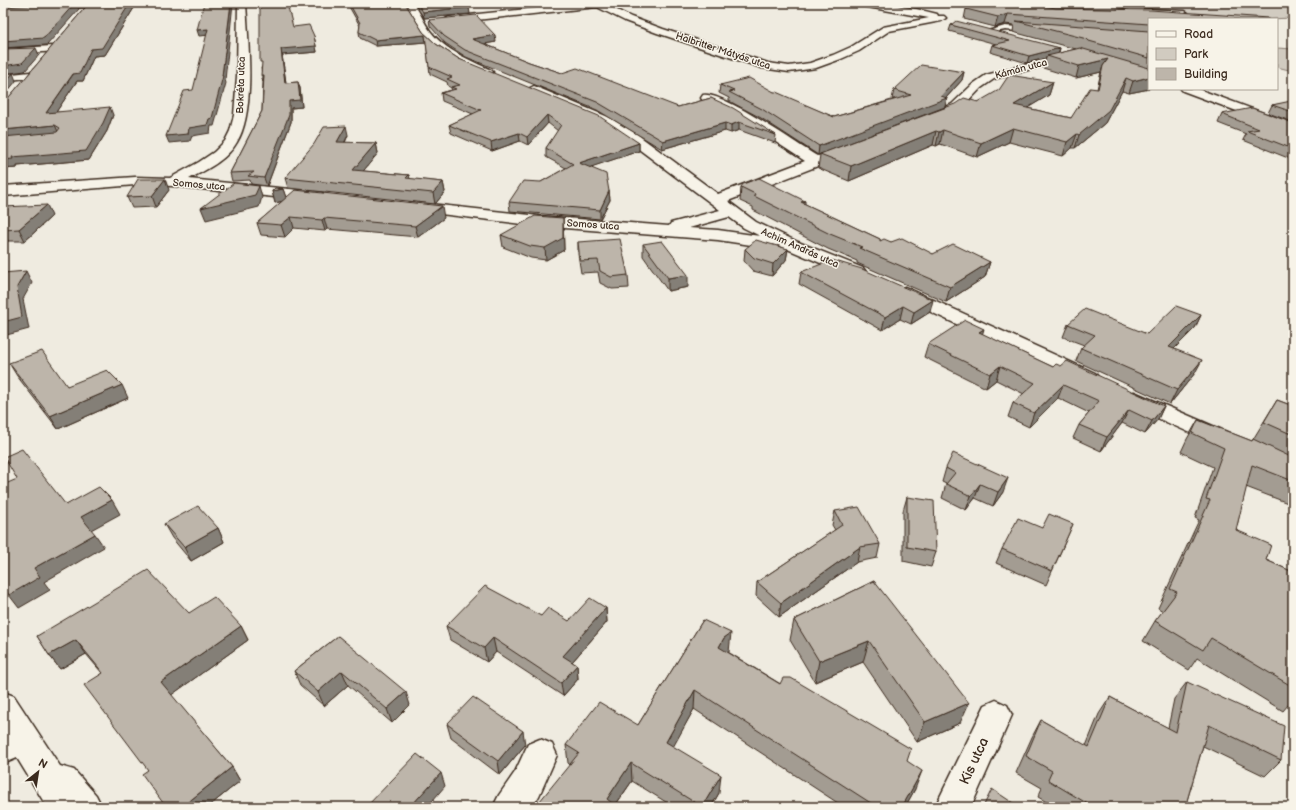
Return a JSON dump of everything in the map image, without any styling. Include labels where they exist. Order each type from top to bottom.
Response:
[{"type":"street","points":[[3,10],[92,3]]},
{"type":"street","points":[[80,15],[92,3]]},
{"type":"street","name":"Bokréta utca","points":[[173,182],[197,169],[224,150],[232,141],[239,123],[242,106],[242,3]]},
{"type":"street","name":"Achim András utca","points":[[408,3],[424,23],[429,36],[442,48],[465,63],[566,103],[604,120],[632,138],[717,200],[730,212],[750,225],[792,246],[870,278]]},
{"type":"street","points":[[443,21],[614,3]]},
{"type":"street","points":[[862,3],[890,5]]},
{"type":"street","name":"Halbritter Mátyás utca","points":[[599,4],[628,19],[660,31],[766,66],[789,69],[812,66],[837,57],[855,49],[886,30],[945,19],[890,5]]},
{"type":"street","points":[[988,30],[1028,41]]},
{"type":"street","points":[[3,52],[54,46],[21,86]]},
{"type":"street","name":"Kámán utca","points":[[925,121],[947,113],[956,107],[977,86],[990,77],[1082,55],[1057,48]]},
{"type":"street","points":[[3,78],[30,75]]},
{"type":"street","points":[[1190,90],[1293,128]]},
{"type":"street","points":[[707,98],[737,111],[816,162]]},
{"type":"street","points":[[717,200],[859,146]]},
{"type":"street","name":"Somos utca","points":[[3,191],[136,181],[173,182],[337,199]]},
{"type":"street","name":"Somos utca","points":[[399,206],[539,221],[718,235],[792,246]]},
{"type":"street","name":"Somos utca","points":[[658,230],[685,225],[730,212]]},
{"type":"street","points":[[892,287],[1100,384]]},
{"type":"street","points":[[1122,394],[1236,445]]},
{"type":"street","points":[[3,706],[12,742],[67,807]]},
{"type":"street","name":"Kis utca","points":[[953,807],[996,715]]},
{"type":"street","points":[[12,742],[84,807]]},
{"type":"street","points":[[511,807],[527,784],[540,755]]},
{"type":"lane","points":[[1102,12],[1130,9],[1192,13]]},
{"type":"lane","points":[[988,30],[1005,28],[1035,31]]},
{"type":"green space","points":[[1019,3],[1284,3],[1293,12],[1293,18],[1240,18],[1129,14]]},
{"type":"green space","points":[[1278,48],[1293,49],[1293,71],[1278,67]]},
{"type":"building","points":[[75,3],[44,38],[3,41],[3,7]]},
{"type":"building","points":[[89,3],[130,3],[102,48],[91,49],[80,73],[73,74],[46,113],[110,107],[103,123],[86,151],[12,157],[13,159],[3,160],[3,137],[57,132],[60,128],[55,125],[3,130],[3,103]]},
{"type":"building","points":[[204,3],[231,3],[223,76],[212,118],[209,119],[207,125],[189,128],[188,134],[166,136],[184,91],[193,90],[208,29],[197,30]]},
{"type":"building","points":[[260,3],[287,3],[293,27],[309,25],[314,36],[316,46],[281,49],[285,83],[298,82],[300,100],[289,101],[289,115],[264,178],[248,176],[254,172],[230,173],[262,111],[264,75],[261,75],[262,62],[260,62]]},
{"type":"building","points":[[349,3],[405,3],[423,32],[436,44],[459,59],[599,116],[639,143],[579,163],[606,174],[609,191],[600,210],[509,202],[523,181],[541,182],[573,164],[546,148],[561,125],[547,115],[527,137],[519,133],[491,142],[449,125],[481,110],[441,93],[456,89],[451,87],[460,85],[447,79],[452,77],[429,67],[425,35],[375,40],[359,32],[360,23]]},
{"type":"building","points":[[417,3],[465,3],[469,7],[423,12]]},
{"type":"building","points":[[973,3],[1020,3],[1056,8],[1150,10],[1268,18],[1148,18],[1148,24],[1008,14],[998,17],[966,9]]},
{"type":"building","points":[[476,15],[495,35],[472,39],[529,62],[562,73],[577,68],[678,107],[711,98],[733,108],[776,135],[739,122],[731,125],[725,123],[663,141],[597,102],[465,50],[444,36],[429,20]]},
{"type":"building","points":[[956,21],[1060,48],[1029,56],[992,45],[1010,41],[951,25]]},
{"type":"building","points":[[1016,21],[1148,31],[1148,58],[1089,41],[1087,39]]},
{"type":"building","points":[[36,48],[22,63],[3,66],[3,49]]},
{"type":"building","points":[[1080,48],[1148,68],[1148,77],[1133,81],[1126,78],[1109,110],[1079,135],[1077,134],[1067,142],[1013,128],[981,143],[943,130],[939,132],[936,131],[851,166],[820,154],[955,104],[964,98],[978,102],[999,90],[1009,75],[1053,82],[1014,105],[1071,118],[1090,88],[1098,89],[1103,66],[1108,59],[1079,66],[1047,56]]},
{"type":"building","points":[[921,65],[964,72],[941,96],[947,98],[819,146],[762,109],[729,92],[734,91],[720,85],[749,78],[774,92],[834,117],[911,95],[894,90]]},
{"type":"building","points":[[13,73],[3,85],[3,74]]},
{"type":"building","points":[[1291,101],[1293,102],[1293,112],[1272,105]]},
{"type":"building","points":[[1252,108],[1293,123],[1293,149],[1247,131],[1259,129],[1222,114]]},
{"type":"building","points":[[346,126],[337,142],[376,143],[353,170],[409,175],[406,178],[443,182],[433,193],[285,178],[314,144],[324,127]]},
{"type":"building","points":[[759,178],[805,201],[801,202],[880,239],[880,241],[884,239],[891,242],[902,238],[933,254],[953,244],[990,262],[950,287],[859,248],[862,247],[830,234],[754,196],[755,194],[741,187],[743,184]]},
{"type":"building","points":[[138,179],[165,179],[152,196],[127,197]]},
{"type":"building","points":[[234,183],[259,186],[255,195],[201,208]]},
{"type":"building","points":[[275,188],[283,189],[272,191]]},
{"type":"building","points":[[295,190],[442,206],[415,226],[324,218],[322,220],[291,217],[281,225],[257,223]]},
{"type":"building","points":[[47,205],[19,229],[3,230],[3,207]]},
{"type":"building","points":[[535,216],[563,218],[563,238],[545,248],[530,246],[501,235]]},
{"type":"building","points":[[620,239],[628,275],[611,277],[600,271],[598,260],[580,261],[578,242]]},
{"type":"building","points":[[756,240],[788,249],[773,264],[754,258],[745,249]]},
{"type":"building","points":[[662,241],[688,275],[668,278],[643,244]]},
{"type":"building","points":[[832,260],[862,269],[933,300],[914,312],[903,306],[885,317],[801,272]]},
{"type":"building","points":[[26,271],[17,287],[22,317],[3,322],[3,273]]},
{"type":"building","points":[[1176,306],[1201,315],[1169,347],[1202,360],[1177,390],[1081,348],[1095,335],[1068,324],[1085,309],[1147,334]]},
{"type":"building","points":[[965,320],[984,329],[979,332],[1053,367],[1056,364],[1061,366],[1067,361],[1164,406],[1152,421],[1129,410],[1107,437],[1079,425],[1099,401],[1063,385],[1034,413],[1013,403],[1035,383],[1000,366],[990,374],[928,344]]},
{"type":"building","points":[[42,351],[67,386],[107,370],[122,385],[50,416],[9,363]]},
{"type":"building","points":[[1277,400],[1293,406],[1293,435],[1264,422]]},
{"type":"building","points":[[1198,420],[1252,441],[1253,439],[1293,458],[1293,481],[1252,465],[1236,530],[1271,545],[1266,560],[1293,572],[1293,687],[1211,638],[1203,650],[1155,621],[1177,592],[1170,589],[1210,500],[1206,499],[1224,448],[1192,433]]},
{"type":"building","points":[[22,449],[66,505],[99,487],[112,500],[81,517],[95,534],[34,568],[40,577],[9,595],[3,586],[3,485],[17,479],[4,457]]},
{"type":"building","points":[[953,453],[1008,478],[998,492],[980,484],[971,496],[946,484],[955,473],[946,468]]},
{"type":"building","points":[[907,497],[934,501],[936,552],[907,547]]},
{"type":"building","points":[[198,506],[218,528],[184,547],[164,524]]},
{"type":"building","points":[[859,507],[880,544],[860,547],[781,603],[757,582],[842,525],[835,511]]},
{"type":"building","points":[[1049,514],[1073,524],[1052,571],[1002,549],[1018,518],[1042,528]]},
{"type":"building","points":[[148,570],[189,613],[214,597],[241,626],[161,682],[232,767],[182,807],[166,807],[142,774],[148,770],[84,685],[103,673],[76,640],[49,655],[37,636]]},
{"type":"building","points":[[874,581],[969,703],[925,722],[869,641],[819,661],[794,620]]},
{"type":"building","points":[[485,586],[541,616],[548,608],[569,621],[590,598],[606,608],[563,656],[577,665],[561,683],[493,638],[484,648],[446,626]]},
{"type":"building","points":[[703,620],[731,633],[724,638],[719,647],[780,684],[783,678],[791,678],[911,749],[907,761],[922,771],[902,807],[877,807],[695,690],[666,742],[721,775],[702,807],[631,763],[607,799],[617,807],[535,807],[579,753],[566,745],[599,702],[638,725]]},
{"type":"building","points":[[338,636],[406,692],[387,709],[342,671],[318,692],[294,671]]},
{"type":"building","points":[[1187,682],[1284,726],[1281,760],[1209,725],[1186,804],[1190,807],[1093,807],[1048,780],[1052,771],[1026,756],[1041,720],[1089,747],[1110,697],[1176,732]]},
{"type":"building","points":[[473,697],[523,731],[498,761],[447,724]]},
{"type":"building","points":[[417,754],[441,773],[410,807],[366,807]]},
{"type":"building","points":[[992,789],[1019,807],[983,807]]}]
